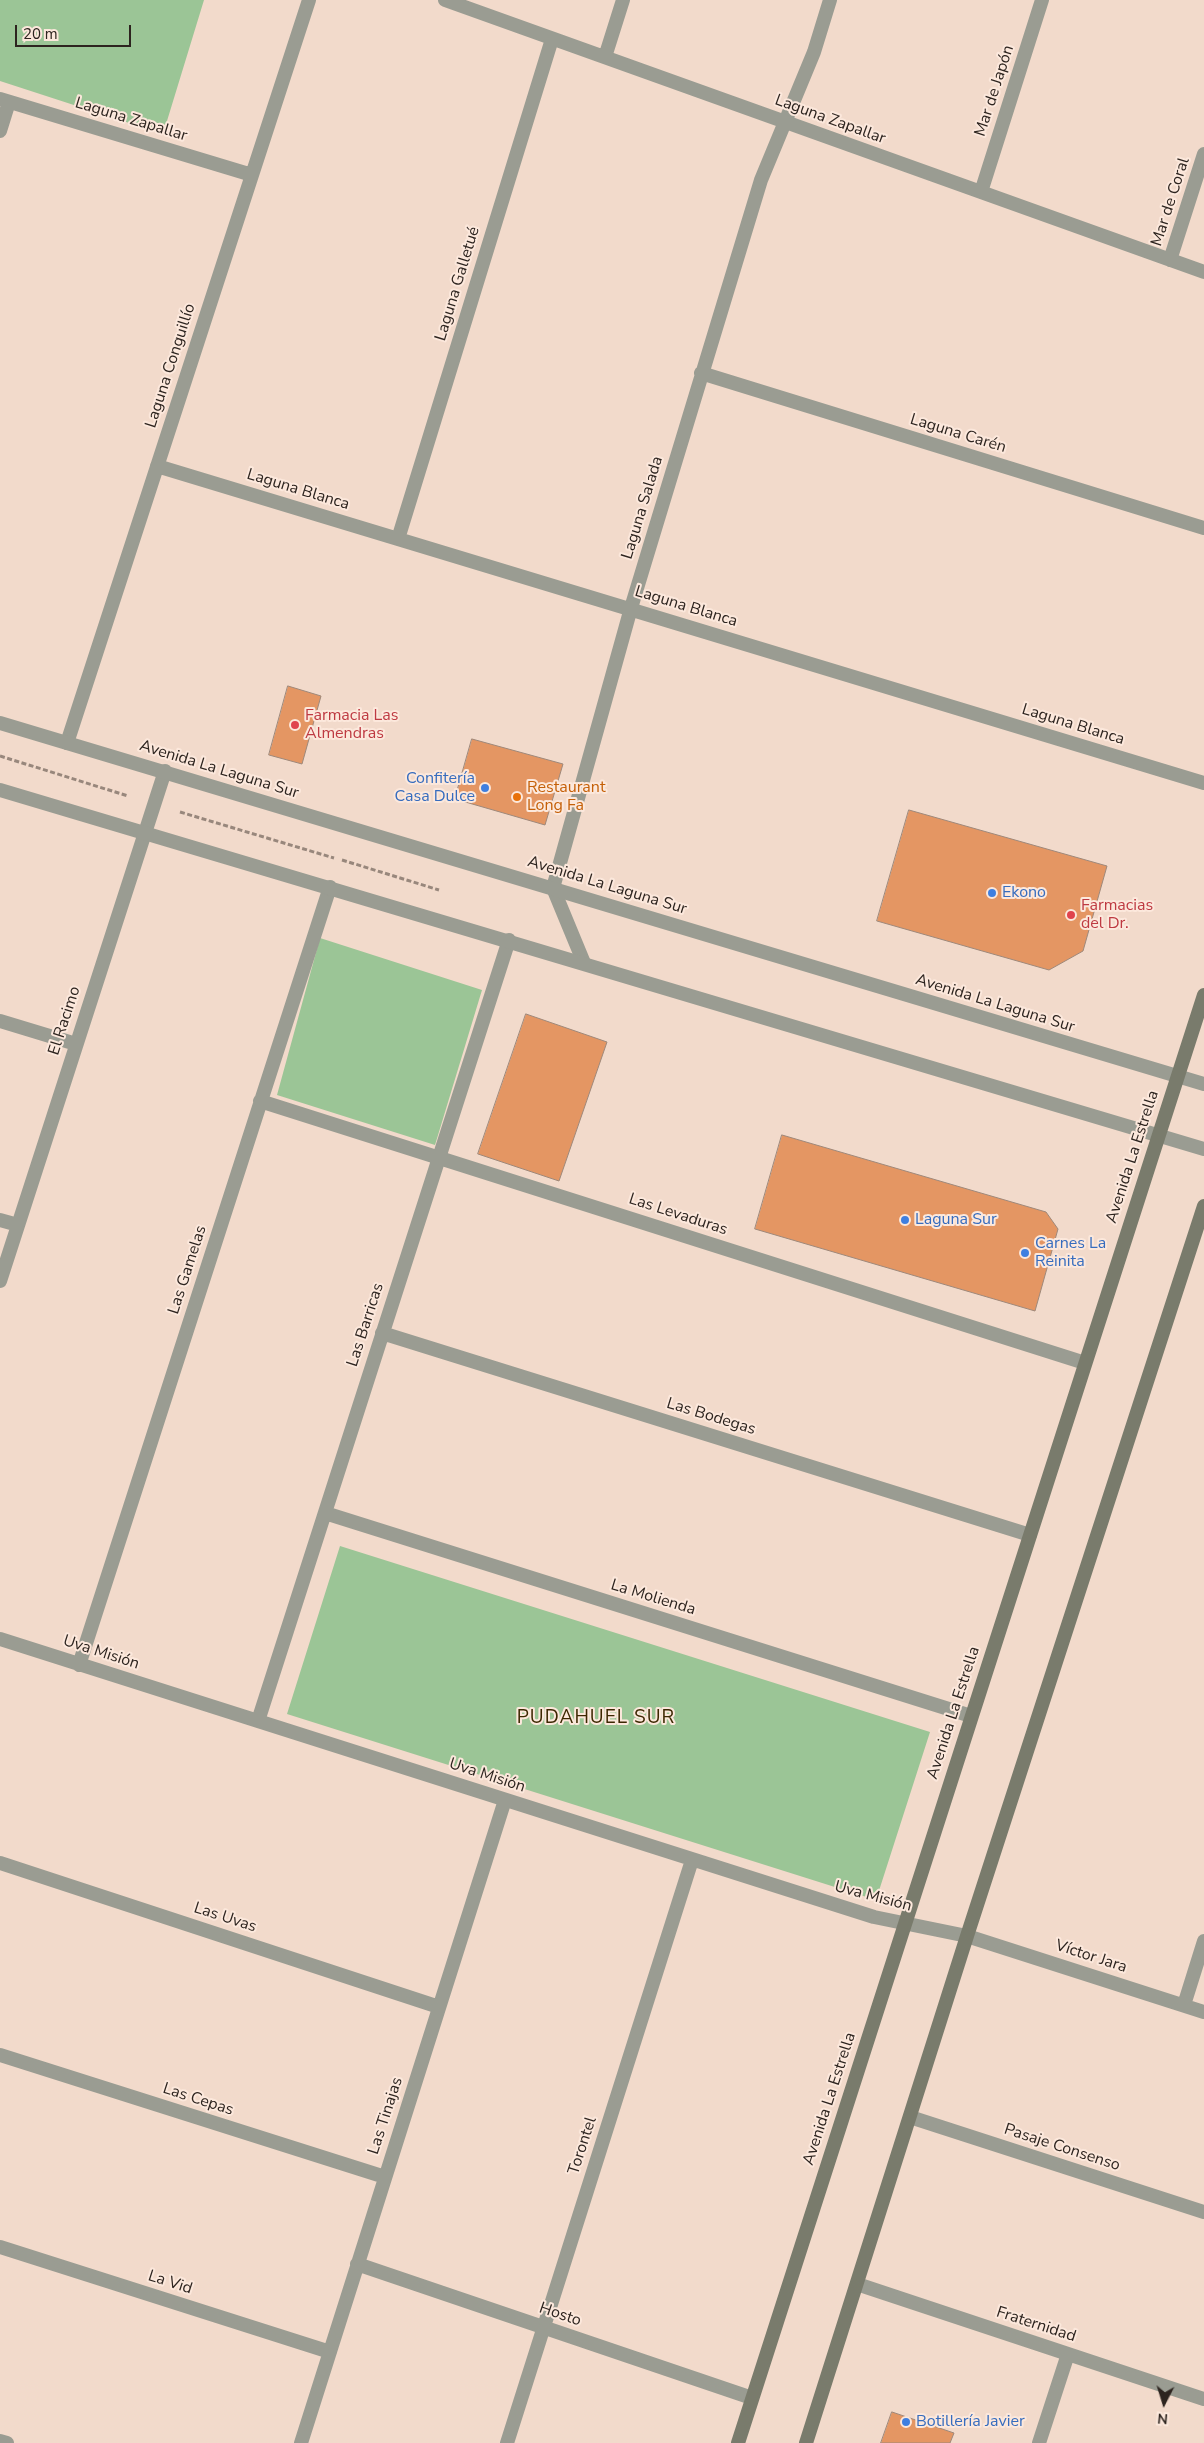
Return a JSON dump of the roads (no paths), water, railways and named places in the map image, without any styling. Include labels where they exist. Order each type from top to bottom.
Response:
[{"type":"main road","name":"Avenida La Estrella","points":[[738,2443],[1204,995]]},
{"type":"main road","points":[[806,2443],[967,1936],[1204,1206]]},
{"type":"street","name":"Laguna Conguillío","points":[[67,743],[309,0]]},
{"type":"street","name":"Laguna Zapallar","points":[[445,0],[1204,272]]},
{"type":"street","points":[[605,58],[623,0]]},
{"type":"street","name":"Laguna Salada","points":[[553,888],[631,608],[761,180],[814,52],[830,0]]},
{"type":"street","name":"Mar de Japón","points":[[981,192],[1042,0]]},
{"type":"street","name":"Laguna Galletué","points":[[398,539],[552,38]]},
{"type":"street","name":"Laguna Zapallar","points":[[4,101],[252,175]]},
{"type":"street","points":[[0,131],[4,101]]},
{"type":"street","name":"Mar de Coral","points":[[1170,260],[1204,154]]},
{"type":"street","name":"Laguna Carén","points":[[701,373],[1204,528]]},
{"type":"street","name":"Laguna Blanca","points":[[157,466],[1204,783]]},
{"type":"street","name":"Avenida La Laguna Sur","points":[[0,722],[1204,1084]]},
{"type":"street","name":"El Racimo","points":[[0,1281],[165,771]]},
{"type":"street","points":[[0,790],[509,940],[1204,1149]]},
{"type":"street","name":"Las Gamelas","points":[[79,1665],[330,887]]},
{"type":"street","points":[[553,888],[584,963]]},
{"type":"street","name":"Las Barricas","points":[[258,1721],[509,940]]},
{"type":"street","points":[[0,1022],[76,1044]]},
{"type":"street","name":"Las Levaduras","points":[[260,1101],[1085,1363]]},
{"type":"street","points":[[0,1220],[18,1226]]},
{"type":"street","name":"Las Bodegas","points":[[382,1333],[1030,1535]]},
{"type":"street","name":"La Molienda","points":[[325,1513],[971,1716]]},
{"type":"street","name":"Uva Misión","points":[[0,1639],[874,1917],[967,1936]]},
{"type":"street","name":"Las Tinajas","points":[[301,2443],[505,1800]]},
{"type":"street","name":"Torontel","points":[[507,2443],[692,1860]]},
{"type":"street","name":"Las Uvas","points":[[0,1863],[439,2007]]},
{"type":"street","name":"Víctor Jara","points":[[967,1936],[1204,2012]]},
{"type":"street","points":[[1184,2005],[1204,1941]]},
{"type":"street","name":"Las Cepas","points":[[0,2055],[385,2177]]},
{"type":"street","name":"Pasaje Consenso","points":[[910,2118],[1204,2212]]},
{"type":"street","name":"La Vid","points":[[0,2247],[330,2352]]},
{"type":"street","name":"Hosto","points":[[357,2264],[752,2398]]},
{"type":"street","name":"Fraternidad","points":[[857,2284],[1204,2399]]},
{"type":"street","points":[[1039,2443],[1068,2354]]},
{"type":"street","points":[[0,2441],[7,2443]]},
{"type":"place","name":"Farmacia Las Almendras","points":[[295,725]]},
{"type":"place","name":"Confitería Casa Dulce","points":[[485,788]]},
{"type":"place","name":"Restaurant Long Fa","points":[[517,797]]},
{"type":"place","name":"Ekono","points":[[992,893]]},
{"type":"place","name":"Farmacias del Dr.","points":[[1071,915]]},
{"type":"place","name":"Laguna Sur","points":[[905,1220]]},
{"type":"place","name":"Carnes La Reinita","points":[[1025,1253]]},
{"type":"place","name":"Botillería Javier","points":[[906,2422]]},
{"type":"district","name":"PUDAHUEL SUR","points":[[596,1718]]}]
